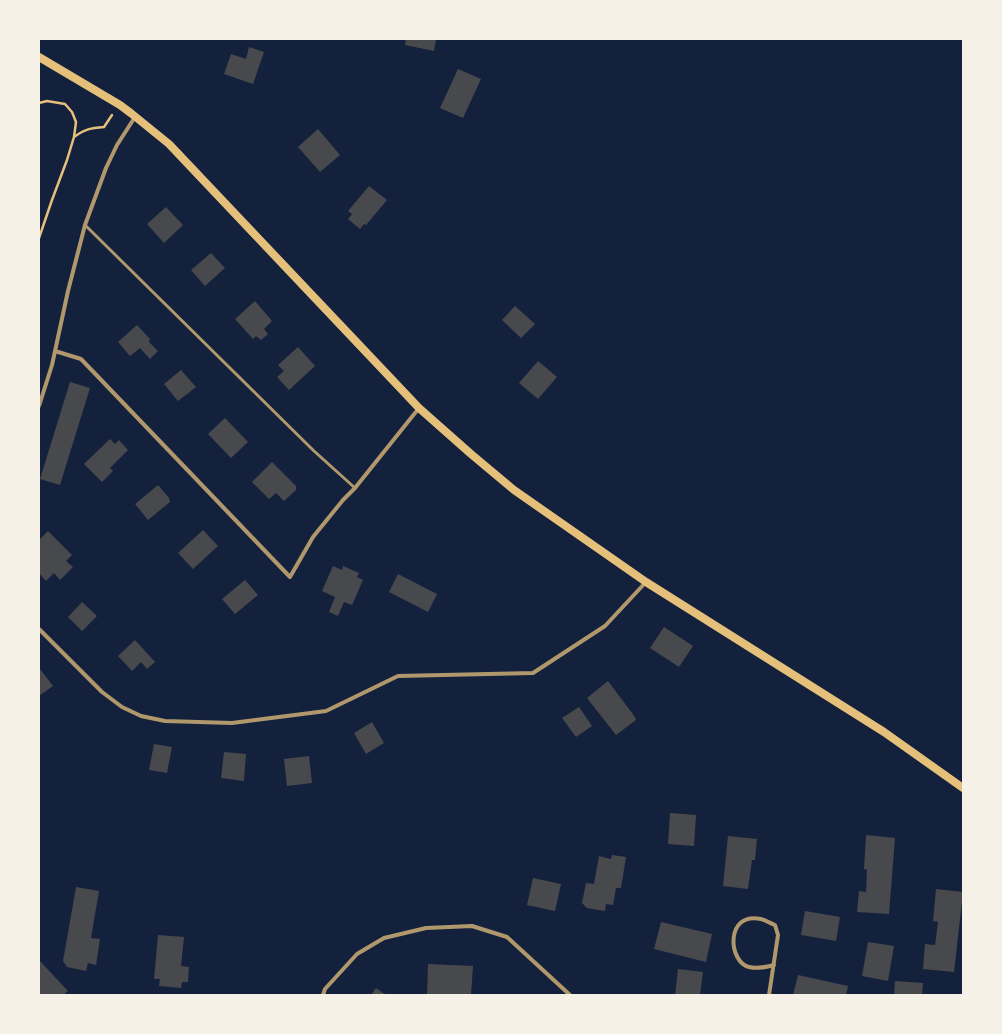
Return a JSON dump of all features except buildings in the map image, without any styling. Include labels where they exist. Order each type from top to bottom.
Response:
[{"type":"main road","points":[[39,57],[120,105],[136,116],[174,149],[405,391],[419,408],[514,490],[646,582],[884,732],[963,788]]},
{"type":"street","points":[[39,406],[56,351],[68,291],[85,224],[106,168],[117,145],[136,116]]},
{"type":"street","points":[[56,351],[81,359],[290,577],[313,537],[343,500],[355,488],[419,408]]},
{"type":"street","points":[[39,629],[102,692],[122,707],[141,716],[164,721],[232,723],[326,711],[398,676],[533,673],[605,626],[646,582]]},
{"type":"street","points":[[769,995],[774,965],[778,935],[775,925],[761,919],[746,919],[736,926],[734,945],[739,959],[748,967],[761,968],[774,965]]},
{"type":"street","points":[[323,995],[325,989],[357,954],[384,938],[426,928],[472,926],[506,937],[570,995]]},
{"type":"lane","points":[[85,224],[314,451],[355,488]]},
{"type":"path","points":[[39,103],[47,101],[65,104],[72,112],[76,122],[68,160],[39,238]]},
{"type":"path","points":[[74,137],[88,128],[104,127],[120,105]]}]
